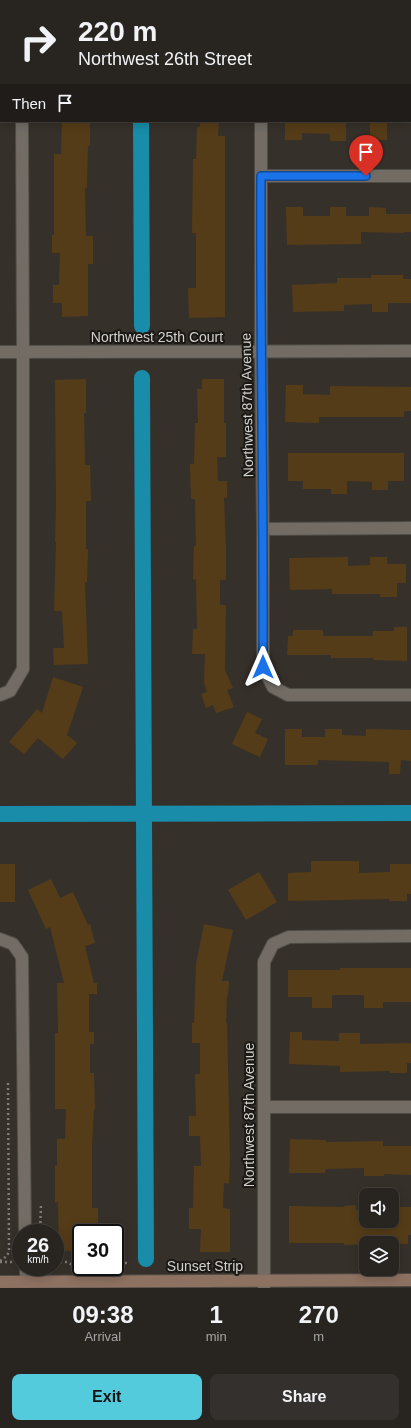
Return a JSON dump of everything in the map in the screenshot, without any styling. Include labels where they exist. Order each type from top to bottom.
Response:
[{"type":"street","points":[[5,693],[23,669],[22,122]]},
{"type":"street","name":"Northwest 87th Avenue","points":[[261,122],[263,667],[272,687],[288,695],[411,695]]},
{"type":"street","points":[[261,176],[411,176]]},
{"type":"street","name":"Northwest 25th Court","points":[[0,352],[411,351]]},
{"type":"street","points":[[263,529],[411,528]]},
{"type":"street","name":"Northwest 87th Avenue","points":[[264,1284],[264,962],[273,944],[289,937],[411,936]]},
{"type":"street","points":[[0,939],[13,944],[22,958],[25,1224]]},
{"type":"street","points":[[265,1107],[411,1106]]},
{"type":"street","points":[[26,1276],[26,1282]]},
{"type":"street","name":"Sunset Strip","points":[[0,1282],[264,1284],[411,1280]]},
{"type":"path","points":[[0,1262],[7,1256],[10,1246],[8,1082]]},
{"type":"path","points":[[40,1224],[41,1204]]},
{"type":"path","points":[[0,1262],[12,1262]]},
{"type":"path","points":[[124,1263],[130,1263]]},
{"type":"building","points":[[62,122],[90,122],[87,188],[85,188],[86,236],[93,236],[93,264],[88,264],[88,316],[62,317],[62,303],[53,303],[53,285],[59,285],[60,253],[52,253],[52,235],[54,235],[54,154],[61,154]]},
{"type":"building","points":[[200,122],[219,122],[218,136],[225,136],[225,317],[189,318],[188,288],[196,288],[196,233],[192,233],[193,159],[196,159],[197,127],[200,127]]},
{"type":"building","points":[[285,122],[346,122],[346,141],[330,141],[330,134],[302,133],[302,140],[285,140]]},
{"type":"building","points":[[370,122],[387,122],[387,140],[370,140]]},
{"type":"building","points":[[286,207],[303,207],[303,216],[330,216],[330,207],[346,207],[346,216],[369,216],[369,207],[386,208],[386,214],[411,214],[411,232],[361,232],[361,244],[287,245]]},
{"type":"building","points":[[371,275],[403,275],[403,279],[411,279],[411,303],[388,303],[388,312],[372,312],[372,304],[344,305],[344,311],[293,312],[292,285],[337,283],[337,278],[371,278]]},
{"type":"building","points":[[86,379],[86,413],[84,413],[85,465],[90,465],[91,501],[86,501],[86,549],[88,549],[87,582],[85,582],[88,664],[54,665],[53,648],[64,648],[62,611],[54,611],[56,542],[55,380]]},
{"type":"building","points":[[202,379],[224,379],[224,423],[226,423],[226,457],[217,457],[218,481],[227,481],[227,498],[224,498],[226,580],[220,580],[220,605],[226,605],[225,670],[233,688],[227,690],[234,707],[216,713],[213,705],[206,708],[201,694],[207,692],[204,683],[205,654],[192,654],[193,629],[197,629],[196,580],[193,579],[194,546],[196,546],[195,499],[191,499],[190,464],[194,464],[195,423],[198,423],[197,389],[202,389]]},
{"type":"building","points":[[286,385],[303,385],[303,394],[330,395],[330,386],[411,387],[411,411],[404,411],[404,417],[319,417],[319,423],[285,422]]},
{"type":"building","points":[[288,453],[404,453],[404,481],[388,481],[388,490],[372,490],[372,482],[347,481],[347,494],[331,494],[331,489],[303,489],[303,481],[288,481]]},
{"type":"building","points":[[348,557],[348,566],[370,565],[370,557],[387,557],[387,564],[406,564],[406,583],[397,583],[397,597],[380,597],[380,594],[332,594],[332,589],[290,590],[289,558]]},
{"type":"building","points":[[394,627],[407,627],[407,661],[373,660],[373,658],[331,658],[331,655],[287,655],[288,636],[293,636],[293,630],[323,630],[323,636],[373,636],[373,631],[394,631]]},
{"type":"building","points":[[53,677],[83,687],[67,735],[77,743],[63,759],[38,738],[24,754],[9,742],[37,709],[42,713]]},
{"type":"building","points":[[247,712],[262,719],[255,733],[268,739],[260,757],[232,744]]},
{"type":"building","points":[[285,729],[302,729],[302,737],[325,737],[325,729],[342,729],[342,735],[366,736],[366,729],[411,730],[411,761],[401,760],[400,774],[389,774],[389,762],[318,760],[318,765],[285,765]]},
{"type":"building","points":[[311,861],[359,861],[359,873],[390,872],[390,864],[411,864],[411,894],[407,894],[407,901],[389,901],[389,899],[288,901],[288,873],[311,872]]},
{"type":"building","points":[[0,864],[15,864],[15,902],[0,902]]},
{"type":"building","points":[[259,872],[277,902],[246,920],[228,890]]},
{"type":"building","points":[[51,879],[60,898],[73,892],[88,925],[90,924],[95,943],[85,946],[94,983],[97,983],[97,994],[89,994],[89,1032],[94,1032],[94,1044],[90,1044],[90,1073],[94,1073],[95,1109],[92,1145],[92,1208],[98,1208],[98,1224],[72,1224],[72,1251],[64,1251],[64,1224],[58,1224],[58,1202],[55,1202],[57,1139],[65,1139],[66,1109],[55,1109],[55,1033],[58,1033],[57,983],[64,983],[50,927],[46,929],[28,890]]},
{"type":"building","points":[[204,924],[233,930],[222,981],[229,981],[226,1023],[230,1159],[229,1184],[224,1183],[223,1208],[230,1209],[230,1252],[200,1252],[201,1229],[189,1229],[189,1208],[193,1208],[194,1166],[201,1166],[200,1136],[189,1136],[189,1116],[196,1116],[195,1074],[200,1074],[200,1043],[192,1043],[192,1023],[194,1023],[196,964]]},
{"type":"building","points":[[340,968],[411,968],[411,1002],[383,1002],[383,1008],[364,1008],[364,995],[332,995],[332,1008],[312,1008],[312,997],[288,997],[288,970],[340,970]]},
{"type":"building","points":[[290,1032],[302,1032],[302,1040],[339,1041],[339,1033],[360,1033],[360,1044],[411,1043],[411,1063],[407,1063],[407,1073],[390,1073],[390,1071],[340,1072],[340,1066],[289,1064]]},
{"type":"building","points":[[290,1139],[326,1140],[326,1142],[383,1141],[383,1146],[411,1146],[411,1175],[384,1174],[384,1176],[364,1176],[364,1168],[326,1169],[325,1173],[289,1173]]},
{"type":"building","points":[[356,1205],[356,1210],[359,1210],[359,1228],[399,1228],[399,1207],[411,1207],[411,1235],[408,1235],[408,1244],[399,1244],[399,1236],[359,1236],[359,1244],[289,1243],[289,1206]]},
{"type":"waterway","points":[[141,122],[142,326]]},
{"type":"waterway","points":[[142,378],[146,1259]]},
{"type":"waterway","points":[[0,814],[411,813]]},
{"type":"route","points":[[263,667],[261,176],[366,176]]}]
